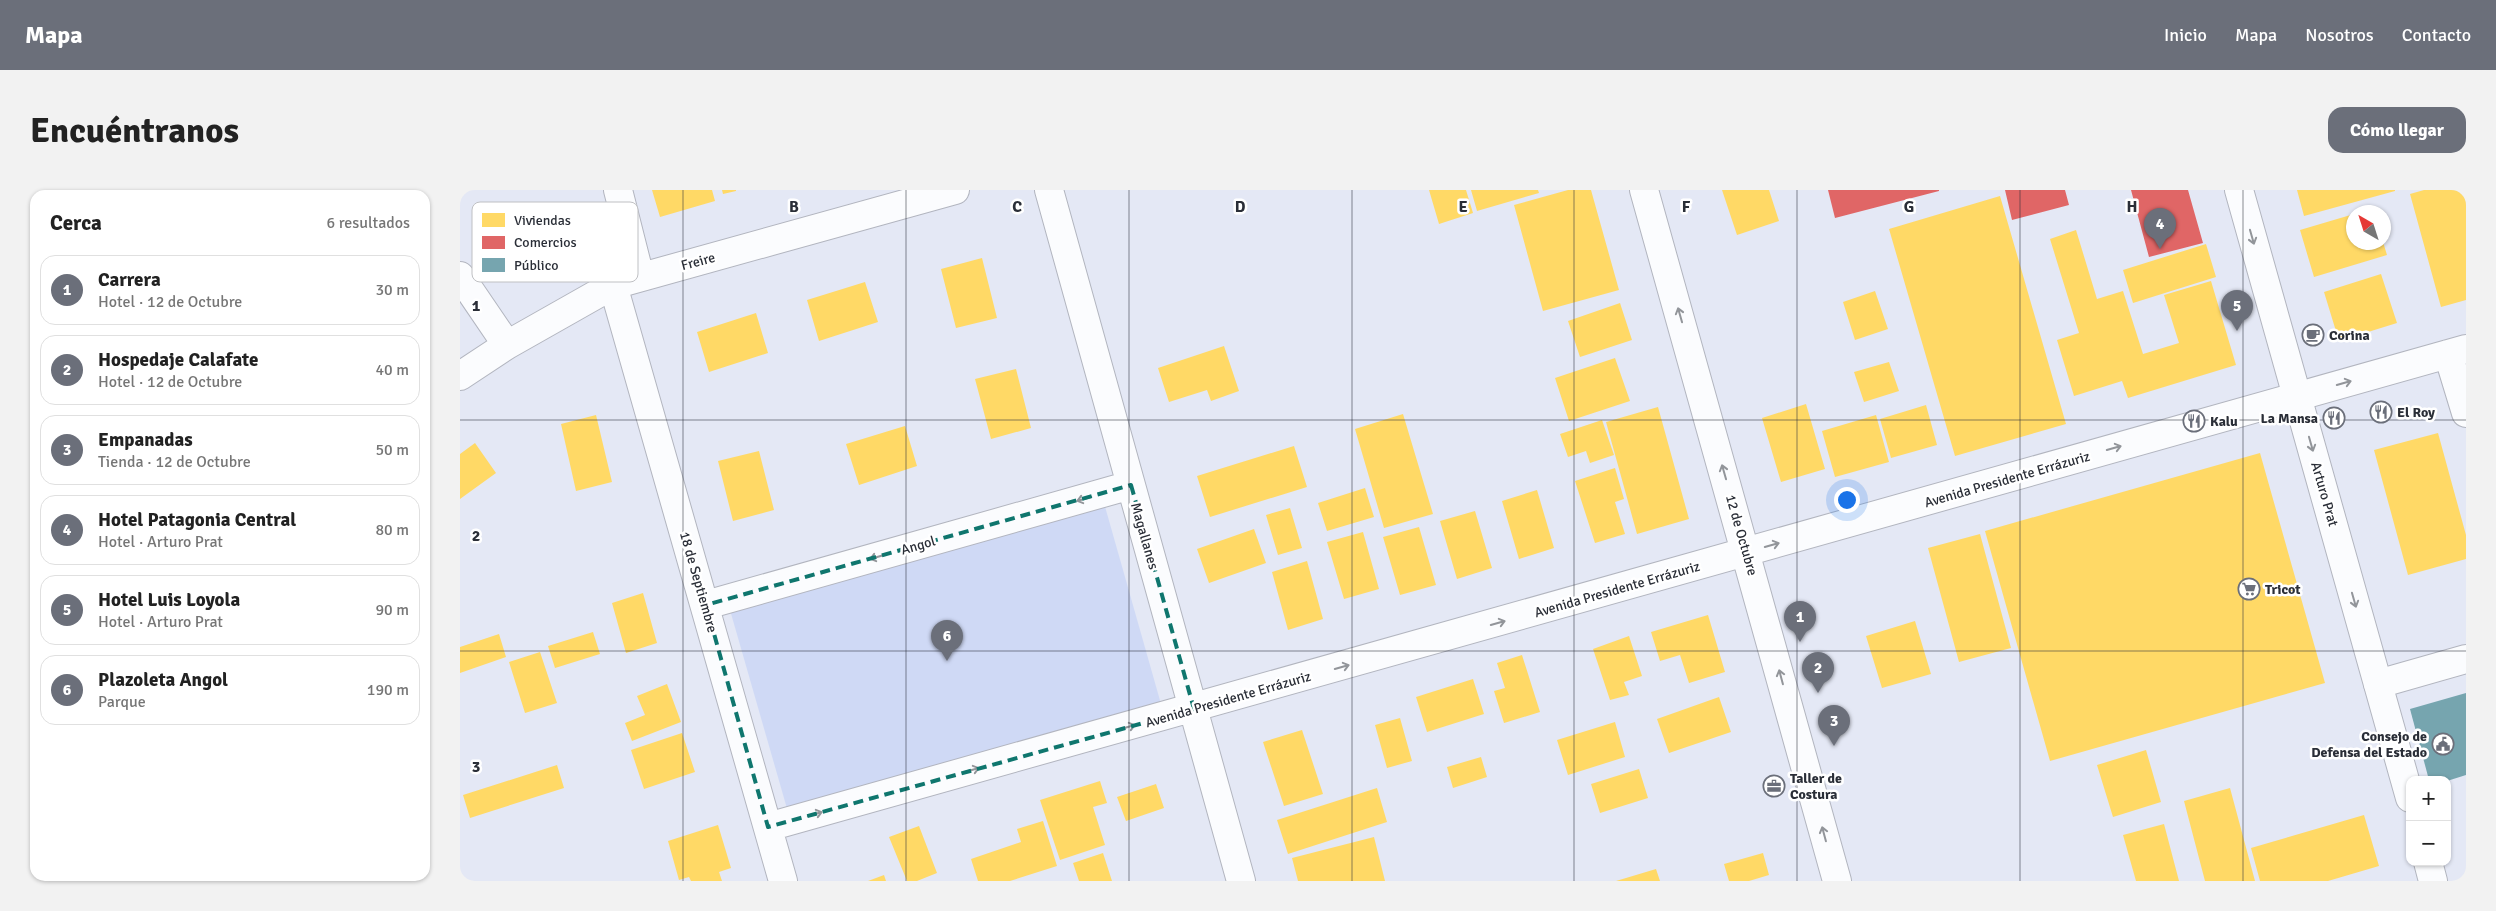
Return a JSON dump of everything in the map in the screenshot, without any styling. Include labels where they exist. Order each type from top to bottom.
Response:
[{"type":"street","name":"Freire","points":[[640,277],[955,190]]},
{"type":"street","name":"Magallanes","points":[[1049,190],[1241,881]]},
{"type":"street","name":"12 de Octubre","points":[[1644,190],[1747,552],[1837,881]]},
{"type":"street","name":"Arturo Prat","points":[[2238,190],[2406,784]]},
{"type":"street","points":[[638,269],[640,277]]},
{"type":"street","points":[[460,276],[507,345]]},
{"type":"street","name":"Freire","points":[[460,376],[507,345],[614,284],[621,282]]},
{"type":"street","name":"18 de Septiembre","points":[[614,284],[784,881]]},
{"type":"street","points":[[2457,351],[2466,413]]},
{"type":"street","name":"Avenida Presidente Errázuriz","points":[[768,827],[1194,709],[2457,351]]},
{"type":"street","name":"Angol","points":[[706,605],[1131,486]]},
{"type":"street","points":[[2378,684],[2466,660]]},
{"type":"street","points":[[2429,866],[2433,881]]},
{"type":"highlighted area","points":[[1131,485],[1194,709],[768,827],[706,605]]},
{"type":"shaded area","points":[[1104,503],[1163,711],[790,819],[730,610]]},
{"type":"building: Viviendas","points":[[652,190],[712,190],[715,201],[660,217]]},
{"type":"building: Viviendas","points":[[722,190],[736,190],[736,191],[723,194]]},
{"type":"building: Viviendas","points":[[1429,190],[1466,190],[1473,213],[1439,224]]},
{"type":"building: Viviendas","points":[[1471,190],[1538,190],[1539,193],[1477,211]]},
{"type":"building: Viviendas","points":[[1568,190],[1591,190],[1619,290],[1543,311],[1514,205]]},
{"type":"building: Viviendas","points":[[1722,190],[1769,190],[1779,221],[1737,235]]},
{"type":"building: Viviendas","points":[[2297,190],[2395,190],[2395,191],[2304,216]]},
{"type":"building: Viviendas","points":[[2424,190],[2465,190],[2466,195],[2466,300],[2441,307],[2410,194]]},
{"type":"building: Viviendas","points":[[2000,196],[2066,424],[1955,456],[1889,229]]},
{"type":"building: Viviendas","points":[[2346,216],[2346,250],[2385,250],[2387,255],[2314,277],[2300,230]]},
{"type":"building: Viviendas","points":[[2076,230],[2097,299],[2123,291],[2143,354],[2179,343],[2164,295],[2211,281],[2236,365],[2128,398],[2122,381],[2074,396],[2057,340],[2079,333],[2050,239]]},
{"type":"building: Viviendas","points":[[2206,244],[2216,277],[2133,303],[2123,270]]},
{"type":"building: Viviendas","points":[[982,258],[997,318],[956,328],[941,269]]},
{"type":"building: Viviendas","points":[[2381,274],[2397,323],[2339,341],[2324,292]]},
{"type":"building: Viviendas","points":[[865,282],[878,322],[819,341],[807,300]]},
{"type":"building: Viviendas","points":[[1875,291],[1888,329],[1855,340],[1843,302]]},
{"type":"building: Viviendas","points":[[1620,303],[1632,340],[1580,357],[1568,321]]},
{"type":"building: Viviendas","points":[[756,313],[768,353],[709,372],[697,332]]},
{"type":"building: Viviendas","points":[[1224,346],[1239,391],[1211,401],[1207,390],[1169,402],[1158,368]]},
{"type":"building: Viviendas","points":[[1615,358],[1630,401],[1569,421],[1555,378]]},
{"type":"building: Viviendas","points":[[1889,362],[1899,391],[1864,402],[1854,372]]},
{"type":"building: Viviendas","points":[[1016,369],[1031,428],[991,439],[975,379]]},
{"type":"building: Viviendas","points":[[1806,404],[1825,469],[1781,482],[1762,418]]},
{"type":"building: Viviendas","points":[[1926,405],[1937,445],[1891,458],[1880,419]]},
{"type":"building: Viviendas","points":[[1658,407],[1689,519],[1637,534],[1606,422]]},
{"type":"building: Viviendas","points":[[1403,414],[1433,514],[1384,528],[1355,429]]},
{"type":"building: Viviendas","points":[[596,415],[612,482],[576,491],[561,424]]},
{"type":"building: Viviendas","points":[[1876,415],[1889,462],[1835,477],[1822,431]]},
{"type":"building: Viviendas","points":[[1602,420],[1614,455],[1590,463],[1586,451],[1568,457],[1560,434]]},
{"type":"building: Viviendas","points":[[905,426],[917,466],[859,485],[846,444]]},
{"type":"building: Viviendas","points":[[2438,433],[2466,535],[2466,559],[2408,575],[2374,450]]},
{"type":"building: Viviendas","points":[[475,443],[496,473],[460,499],[460,454]]},
{"type":"building: Viviendas","points":[[1294,446],[1307,487],[1210,517],[1197,476]]},
{"type":"building: Viviendas","points":[[759,451],[774,510],[733,521],[718,461]]},
{"type":"building: Viviendas","points":[[2260,453],[2325,683],[2050,761],[1985,531]]},
{"type":"building: Viviendas","points":[[1615,468],[1624,499],[1615,502],[1625,534],[1595,543],[1575,481]]},
{"type":"building: Viviendas","points":[[1365,488],[1374,517],[1327,531],[1318,503]]},
{"type":"building: Viviendas","points":[[1537,490],[1554,548],[1519,559],[1502,501]]},
{"type":"building: Viviendas","points":[[1290,508],[1302,548],[1278,555],[1266,515]]},
{"type":"building: Viviendas","points":[[1475,511],[1492,568],[1457,579],[1440,521]]},
{"type":"building: Viviendas","points":[[1419,527],[1436,585],[1400,595],[1383,537]]},
{"type":"building: Viviendas","points":[[1254,529],[1266,563],[1209,583],[1197,549]]},
{"type":"building: Viviendas","points":[[1363,532],[1379,589],[1344,599],[1327,542]]},
{"type":"building: Viviendas","points":[[1980,534],[2011,648],[1959,662],[1928,548]]},
{"type":"building: Viviendas","points":[[1307,561],[1323,619],[1288,630],[1272,572]]},
{"type":"building: Viviendas","points":[[643,593],[657,643],[626,653],[612,603]]},
{"type":"building: Viviendas","points":[[1708,615],[1725,672],[1689,683],[1680,655],[1660,661],[1651,632]]},
{"type":"building: Viviendas","points":[[1915,621],[1931,674],[1882,688],[1866,636]]},
{"type":"building: Viviendas","points":[[593,632],[600,654],[555,668],[548,646]]},
{"type":"building: Viviendas","points":[[499,634],[506,657],[460,673],[460,647]]},
{"type":"building: Viviendas","points":[[1629,636],[1642,676],[1624,682],[1629,695],[1610,700],[1593,649]]},
{"type":"building: Viviendas","points":[[540,652],[557,703],[525,713],[509,662]]},
{"type":"building: Viviendas","points":[[1522,655],[1540,712],[1504,723],[1494,691],[1505,688],[1497,663]]},
{"type":"building: Viviendas","points":[[1473,679],[1484,714],[1427,732],[1416,697]]},
{"type":"building: Viviendas","points":[[667,684],[681,722],[632,741],[625,723],[645,715],[637,696]]},
{"type":"building: Viviendas","points":[[1719,697],[1731,732],[1669,753],[1657,719]]},
{"type":"building: Viviendas","points":[[1400,718],[1412,761],[1387,768],[1375,725]]},
{"type":"building: Viviendas","points":[[1615,722],[1625,757],[1568,775],[1557,740]]},
{"type":"building: Viviendas","points":[[1302,730],[1323,794],[1284,806],[1263,742]]},
{"type":"building: Viviendas","points":[[682,733],[695,772],[644,789],[631,750]]},
{"type":"building: Viviendas","points":[[2146,750],[2161,802],[2113,817],[2097,765]]},
{"type":"building: Viviendas","points":[[1481,757],[1487,777],[1453,788],[1447,767]]},
{"type":"building: Viviendas","points":[[557,765],[564,788],[470,818],[463,795]]},
{"type":"building: Viviendas","points":[[1639,769],[1648,798],[1600,813],[1591,784]]},
{"type":"building: Viviendas","points":[[1100,781],[1107,803],[1093,807],[1105,845],[1060,860],[1040,800]]},
{"type":"building: Viviendas","points":[[1156,784],[1164,808],[1126,821],[1117,797]]},
{"type":"building: Viviendas","points":[[1377,788],[1387,822],[1288,854],[1277,820]]},
{"type":"building: Viviendas","points":[[2230,788],[2255,881],[2205,881],[2184,801]]},
{"type":"building: Viviendas","points":[[2364,815],[2379,866],[2328,881],[2260,881],[2251,848]]},
{"type":"building: Viviendas","points":[[1043,821],[1057,866],[1010,881],[978,881],[971,859],[1021,842],[1017,829]]},
{"type":"building: Viviendas","points":[[2164,824],[2179,881],[2136,881],[2123,835]]},
{"type":"building: Viviendas","points":[[718,825],[731,868],[719,872],[722,881],[691,881],[689,877],[679,880],[668,841]]},
{"type":"building: Viviendas","points":[[919,826],[937,873],[917,881],[907,881],[889,837]]},
{"type":"building: Viviendas","points":[[1374,837],[1385,881],[1298,881],[1292,858]]},
{"type":"building: Viviendas","points":[[1103,853],[1112,881],[1079,881],[1073,863]]},
{"type":"building: Viviendas","points":[[1763,853],[1769,875],[1749,881],[1729,881],[1724,864]]},
{"type":"building: Viviendas","points":[[1656,869],[1660,881],[1616,881]]},
{"type":"building: Viviendas","points":[[884,875],[886,881],[868,881]]},
{"type":"building: Comercios","points":[[1828,190],[1939,190],[1939,191],[1835,218]]},
{"type":"building: Comercios","points":[[2005,190],[2065,190],[2069,205],[2012,220]]},
{"type":"building: Comercios","points":[[2131,190],[2188,190],[2203,243],[2149,257]]},
{"type":"building: Público","name":"Consejo de Defensa del Estado","points":[[2466,693],[2466,775],[2451,780],[2451,776],[2428,776],[2410,709]]},
{"type":"place","name":"Hotel Patagonia Central","points":[[2160,249]]},
{"type":"place","name":"Hotel Luis Loyola","points":[[2237,331]]},
{"type":"place","name":"Corina","points":[[2313,335]]},
{"type":"place","name":"El Roy","points":[[2381,412]]},
{"type":"place","name":"La Mansa","points":[[2334,418]]},
{"type":"place","name":"Kalu","points":[[2194,421]]},
{"type":"place","name":"Tricot","points":[[2249,589]]},
{"type":"place","name":"Carrera","points":[[1800,642]]},
{"type":"place","name":"Plazoleta Angol","points":[[947,661]]},
{"type":"place","name":"Hospedaje Calafate","points":[[1818,693]]},
{"type":"place","name":"Consejo de Defensa del Estado","points":[[2443,744]]},
{"type":"place","name":"Empanadas","points":[[1834,746]]},
{"type":"place","name":"Taller de Costura","points":[[1774,786]]}]
